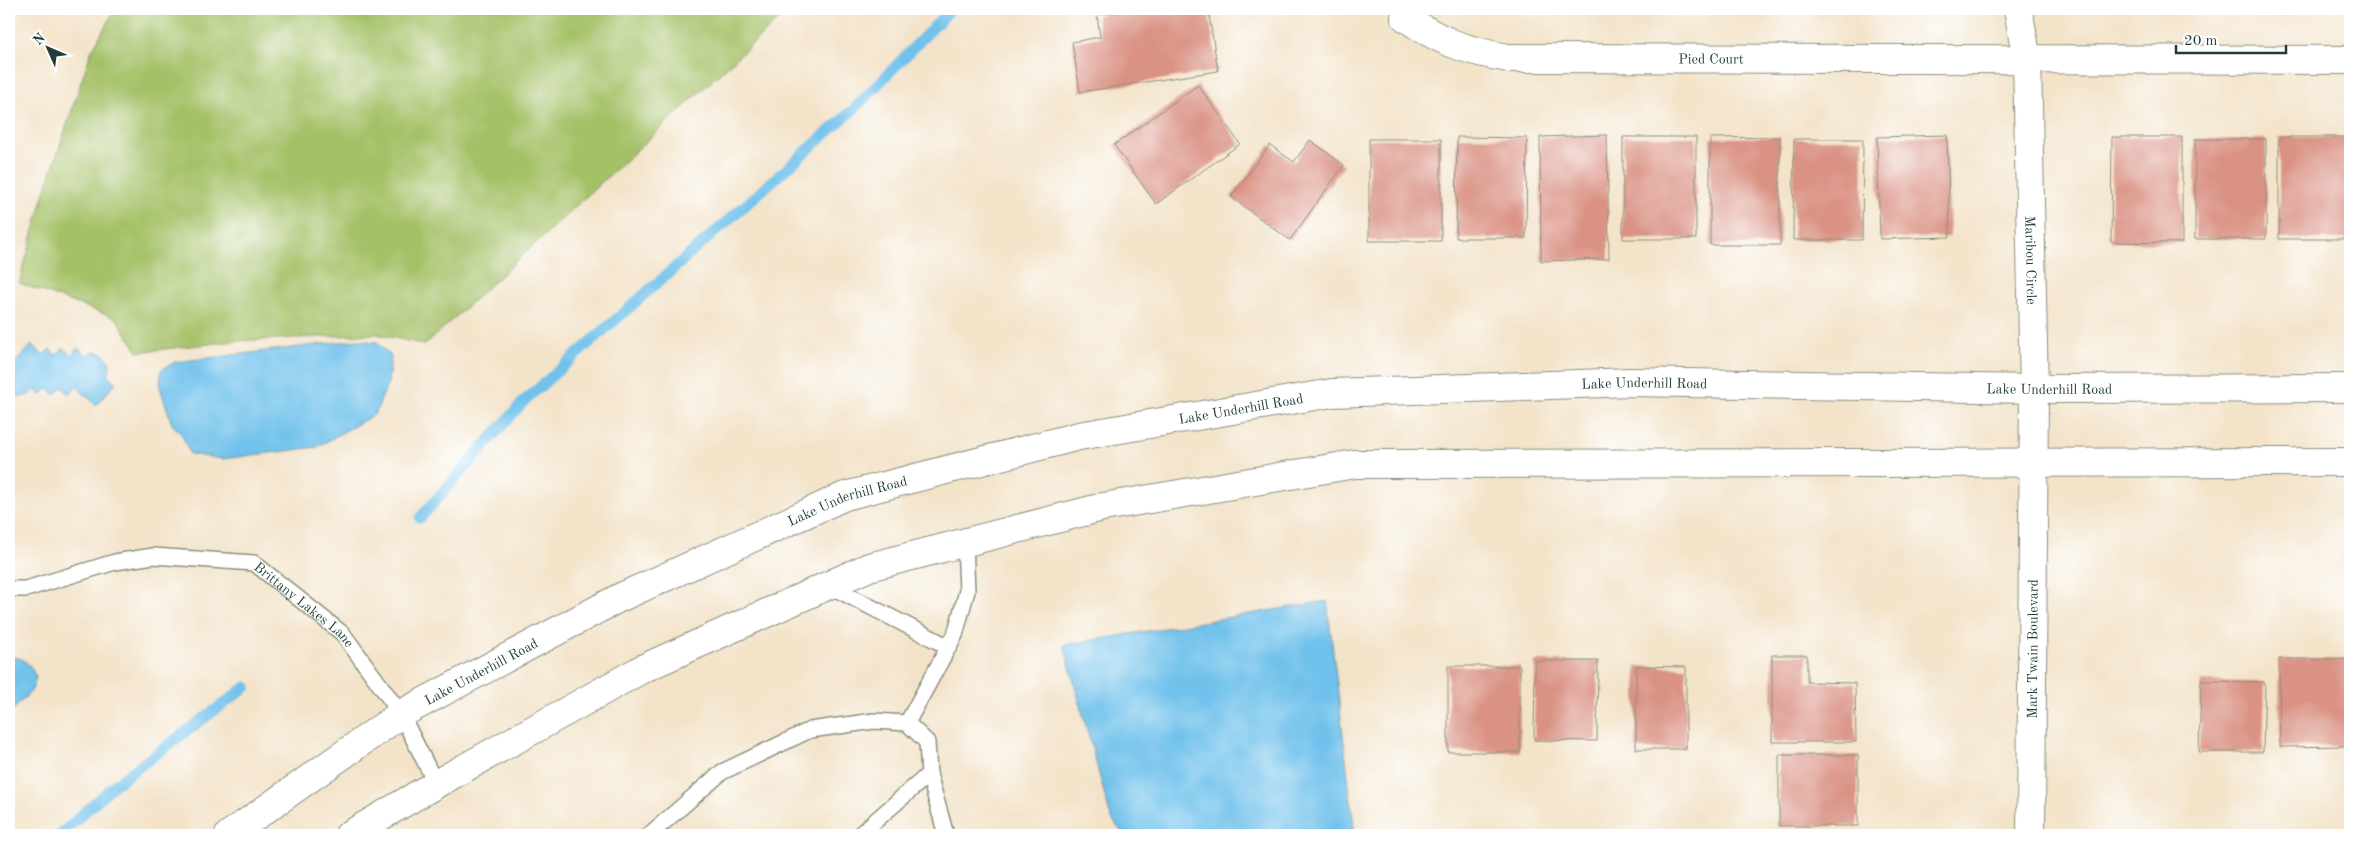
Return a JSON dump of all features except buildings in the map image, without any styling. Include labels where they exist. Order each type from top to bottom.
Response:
[{"type":"street","name":"Maribou Circle","points":[[2018,9],[2027,60],[2034,389],[2033,462]]},
{"type":"street","name":"Pied Court","points":[[1405,16],[1447,43],[1477,53],[1508,58],[2027,60]]},
{"type":"street","points":[[2027,60],[2350,60]]},
{"type":"street","name":"Lake Underhill Road","points":[[229,835],[401,714],[619,598],[845,496],[1079,436],[1332,393],[1631,382],[2034,389],[2350,388]]},
{"type":"street","name":"Mark Twain Boulevard","points":[[2031,835],[2033,462]]},
{"type":"street","points":[[349,835],[642,669],[869,567],[1102,507],[1355,464],[2350,462]]},
{"type":"lane","points":[[907,723],[955,635],[967,591],[965,542]]},
{"type":"lane","name":"Brittany Lakes Lane","points":[[9,589],[26,589],[115,562],[153,556],[254,563],[343,634],[401,714],[436,784]]},
{"type":"lane","points":[[828,585],[948,647]]},
{"type":"lane","points":[[649,835],[722,772],[810,730],[874,721],[907,723],[927,742],[929,774],[946,835]]},
{"type":"lane","points":[[859,835],[929,774]]},
{"type":"green space","points":[[115,9],[790,9],[425,345],[377,334],[236,341],[138,352],[116,318],[19,283],[46,188],[91,52]]},
{"type":"water","points":[[357,340],[377,342],[391,356],[388,383],[375,414],[317,447],[222,459],[190,454],[182,435],[172,424],[160,387],[161,370],[175,362]]},
{"type":"water","points":[[32,345],[43,355],[50,349],[56,355],[64,348],[71,355],[78,348],[86,355],[97,352],[101,353],[108,359],[110,364],[108,375],[116,383],[96,405],[77,387],[69,394],[62,387],[55,395],[48,388],[41,395],[35,390],[29,395],[19,397],[9,388],[9,379],[15,371],[11,367]]},
{"type":"water","points":[[1327,601],[1355,835],[1124,835],[1111,818],[1064,645]]},
{"type":"water","points":[[9,657],[19,658],[26,662],[36,677],[32,690],[9,714]]},
{"type":"waterway","points":[[420,518],[525,400],[854,109],[951,9]]},
{"type":"waterway","points":[[60,835],[113,786],[246,687]]}]
